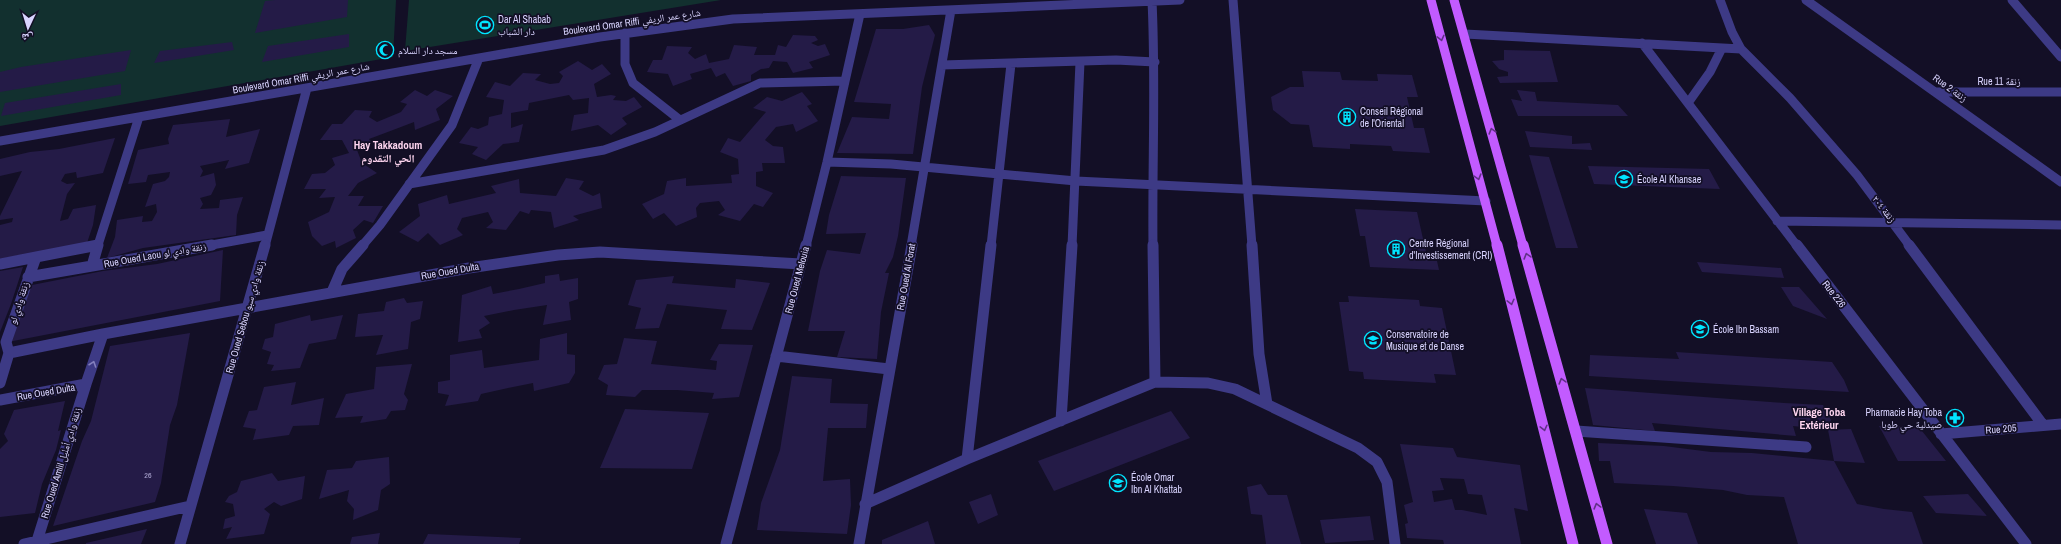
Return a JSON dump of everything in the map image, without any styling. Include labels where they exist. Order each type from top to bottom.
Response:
[{"type":"main road","points":[[1431,0],[1486,201],[1573,544]]},
{"type":"main road","points":[[1454,0],[1465,34],[1607,544]]},
{"type":"street","name":"Boulevard Omar Riffi شارع عمر الريفي","points":[[0,141],[625,33],[733,19],[1180,0]]},
{"type":"street","points":[[1232,0],[1248,188],[1259,354],[1267,404]]},
{"type":"street","name":"زنقة ٢٠٤","points":[[1720,0],[1732,32],[1741,49],[1790,98],[1857,174],[2043,425]]},
{"type":"street","name":"Rue 2 زنقة","points":[[1806,0],[1937,92],[2061,182]]},
{"type":"street","name":"Rue 2 زنقة","points":[[1818,0],[1825,13]]},
{"type":"street","points":[[2012,0],[2061,57]]},
{"type":"street","points":[[1152,1],[1154,62],[1152,185],[1155,382]]},
{"type":"street","name":"Rue Oued Al Forat","points":[[859,544],[925,168],[951,10]]},
{"type":"street","name":"Rue Oued Melouia","points":[[726,544],[827,162],[860,14]]},
{"type":"street","points":[[625,33],[626,64],[633,83],[680,120]]},
{"type":"street","points":[[1465,34],[1741,49]]},
{"type":"street","name":"Rue 226","points":[[1642,43],[2026,544]]},
{"type":"street","points":[[1688,103],[1710,72],[1722,48]]},
{"type":"street","points":[[332,292],[342,269],[380,224],[452,125],[467,91],[478,58]]},
{"type":"street","points":[[942,65],[1116,60],[1154,62]]},
{"type":"street","points":[[1061,421],[1076,181],[1080,62]]},
{"type":"street","points":[[967,459],[1011,64]]},
{"type":"street","points":[[409,184],[544,159],[604,150],[655,132],[760,83],[845,81]]},
{"type":"street","name":"Rue Oued Sebou زنقة وادي سبو","points":[[180,544],[248,308],[307,88]]},
{"type":"street","name":"Rue 11 زنقة","points":[[1937,92],[2061,92]]},
{"type":"street","points":[[98,245],[139,117]]},
{"type":"street","points":[[827,162],[891,164],[1076,181],[1248,188],[1486,201]]},
{"type":"street","points":[[1777,221],[1895,224],[2061,225]]},
{"type":"street","name":"Rue Oued Laou زنقة وادي لو","points":[[0,264],[98,245],[92,266],[267,235]]},
{"type":"street","name":"Rue Oued Dulta","points":[[10,353],[103,334],[522,259],[600,252],[801,264]]},
{"type":"street","name":"زنقة وادي لو","points":[[10,353],[6,342],[36,257]]},
{"type":"street","name":"زنقة وادي لو","points":[[28,277],[92,266]]},
{"type":"street","name":"Rue Oued Dulta","points":[[0,400],[86,384],[103,334]]},
{"type":"street","points":[[0,383],[10,353]]},
{"type":"street","points":[[776,356],[889,369]]},
{"type":"street","points":[[865,504],[967,459],[1155,382],[1208,383],[1235,389],[1358,448],[1377,462],[1387,482],[1395,544]]},
{"type":"street","name":"Rue Oued Amlil زنقة وادي أمليل","points":[[37,541],[86,384]]},
{"type":"street","name":"Rue 205","points":[[1941,434],[2061,424]]},
{"type":"street","points":[[1576,431],[1806,447]]},
{"type":"street","points":[[24,544],[190,506]]},
{"type":"green space","points":[[0,0],[396,0],[393,57],[0,126]]},
{"type":"green space","name":"Dar Al Shabab دار الشباب","points":[[409,0],[721,0],[405,51]]},
{"type":"building","points":[[348,0],[347,17],[255,33],[265,1]]},
{"type":"building","points":[[929,25],[935,35],[922,87],[913,154],[837,153],[852,117],[889,119],[891,104],[854,102],[876,29],[903,29]]},
{"type":"building","points":[[349,34],[349,47],[262,62],[268,46]]},
{"type":"building","points":[[793,35],[815,36],[818,40],[811,43],[818,46],[825,44],[830,55],[809,62],[813,68],[793,73],[787,62],[773,61],[769,68],[761,69],[751,75],[751,81],[733,86],[725,73],[716,77],[711,68],[690,74],[692,79],[673,86],[668,74],[647,72],[653,60],[662,60],[667,46],[692,47],[688,53],[695,59],[706,54],[709,63],[729,59],[734,45],[757,47],[754,55],[775,55],[778,45],[786,47]]},
{"type":"building","points":[[232,42],[234,50],[154,63],[160,51]]},
{"type":"building","points":[[131,50],[125,71],[0,92],[0,72],[21,67]]},
{"type":"building","points":[[1504,50],[1550,51],[1558,82],[1500,83],[1497,77],[1508,76],[1508,72],[1499,69],[1492,61],[1504,60]]},
{"type":"building","points":[[578,61],[592,70],[602,64],[611,74],[594,84],[597,97],[611,95],[616,96],[613,100],[626,101],[634,97],[642,107],[622,118],[627,124],[611,135],[598,125],[571,131],[574,115],[588,113],[589,98],[573,100],[569,95],[529,103],[528,110],[511,113],[511,128],[523,124],[519,142],[503,144],[486,160],[472,154],[478,147],[459,143],[471,127],[478,129],[488,125],[489,117],[502,114],[504,100],[486,97],[495,82],[510,86],[523,73],[541,74],[535,80],[550,84],[559,83],[563,76],[559,72]]},
{"type":"building","name":"Conseil Régional de l'Oriental","points":[[1302,71],[1340,72],[1342,80],[1378,81],[1377,74],[1412,75],[1418,97],[1407,97],[1414,128],[1424,128],[1430,153],[1393,151],[1391,146],[1350,144],[1350,149],[1313,147],[1309,125],[1291,124],[1273,110],[1271,97],[1290,87],[1304,87]]},
{"type":"building","points":[[121,84],[121,95],[1,116],[5,103]]},
{"type":"building","points":[[415,90],[427,96],[435,90],[453,96],[436,109],[440,120],[415,130],[414,122],[369,139],[372,143],[357,150],[362,163],[377,173],[358,183],[348,196],[364,196],[358,206],[383,206],[373,223],[364,220],[353,230],[356,238],[336,248],[335,241],[322,246],[312,236],[308,222],[329,212],[335,197],[319,198],[326,189],[304,189],[312,174],[325,173],[335,165],[332,158],[349,153],[342,140],[320,140],[332,124],[342,124],[355,110],[372,111],[369,117],[377,122],[401,112],[407,104],[400,102]]},
{"type":"building","points":[[1517,90],[1535,92],[1537,101],[1618,105],[1628,116],[1518,116],[1511,99],[1522,101]]},
{"type":"building","points":[[802,92],[812,104],[807,106],[818,121],[796,132],[793,124],[776,127],[765,140],[773,146],[783,147],[785,163],[762,163],[763,171],[756,172],[756,186],[773,193],[763,207],[754,204],[740,221],[718,215],[725,210],[719,201],[700,203],[696,208],[697,217],[676,226],[664,213],[653,219],[642,204],[664,194],[667,181],[686,178],[686,186],[732,183],[731,175],[739,174],[738,159],[720,152],[728,138],[740,142],[766,112],[753,108],[767,97],[782,101]]},
{"type":"building","points":[[230,119],[226,137],[260,129],[249,163],[225,169],[229,160],[200,166],[203,171],[200,177],[214,173],[216,185],[211,195],[200,198],[203,204],[200,209],[219,208],[220,200],[243,197],[237,215],[236,235],[143,248],[107,258],[115,237],[117,220],[143,216],[142,222],[152,221],[157,212],[156,204],[145,207],[153,184],[165,181],[169,177],[170,172],[148,175],[146,182],[128,184],[138,150],[169,144],[168,139],[173,125]]},
{"type":"building","points":[[1525,131],[1572,136],[1572,144],[1590,143],[1592,150],[1530,147]]},
{"type":"building","points":[[115,138],[103,173],[77,178],[76,172],[65,174],[61,181],[67,184],[75,183],[67,194],[60,221],[68,219],[73,209],[96,205],[93,225],[87,243],[0,259],[0,225],[12,222],[13,218],[0,220],[0,216],[22,171],[0,176],[0,159],[30,152],[59,149]]},
{"type":"building","points":[[1529,155],[1549,157],[1578,248],[1556,248]]},
{"type":"building","points":[[1588,166],[1709,169],[1720,189],[1594,184]]},
{"type":"building","points":[[841,176],[906,178],[898,236],[893,257],[885,273],[889,273],[881,312],[877,359],[837,357],[845,331],[808,331],[820,271],[827,250],[860,254],[866,233],[826,234],[829,215]]},
{"type":"building","points":[[566,178],[584,181],[579,189],[593,196],[600,193],[602,208],[573,216],[579,220],[554,228],[551,212],[531,210],[529,214],[520,211],[506,230],[486,228],[493,222],[488,212],[462,218],[457,229],[463,235],[440,245],[428,233],[418,242],[399,232],[420,216],[418,204],[447,195],[449,204],[496,193],[491,186],[519,179],[520,193],[556,196]]},
{"type":"building","name":"Centre Régional d'Investissement (CRI)","points":[[1355,209],[1417,212],[1428,261],[1437,261],[1439,270],[1370,267],[1365,236],[1360,236]]},
{"type":"building","points":[[223,250],[220,301],[8,342],[32,285],[103,271],[157,264]]},
{"type":"building","points":[[1697,262],[1781,268],[1784,278],[1702,272]]},
{"type":"building","points":[[23,267],[11,304],[0,332],[0,271]]},
{"type":"building","points":[[559,274],[560,281],[578,278],[578,299],[569,302],[571,320],[543,325],[547,305],[514,310],[484,316],[490,323],[479,330],[482,338],[458,342],[462,295],[491,286],[493,294],[519,289],[545,283],[545,276]]},
{"type":"building","points":[[674,276],[672,283],[735,288],[736,279],[770,283],[752,330],[721,329],[727,310],[667,304],[659,328],[635,329],[641,308],[628,305],[636,280]]},
{"type":"building","points":[[1781,287],[1799,287],[1827,319],[1793,306]]},
{"type":"building","points":[[1348,296],[1419,300],[1420,306],[1442,308],[1456,375],[1434,374],[1436,383],[1364,379],[1363,372],[1349,371],[1339,302],[1349,302]]},
{"type":"building","points":[[404,298],[407,303],[423,301],[420,319],[411,322],[408,349],[376,355],[383,335],[355,337],[358,314],[384,311],[386,302]]},
{"type":"building","points":[[310,315],[311,321],[343,315],[336,339],[309,344],[300,368],[271,371],[274,365],[267,364],[271,352],[262,349],[265,339],[273,337],[275,324]]},
{"type":"building","points":[[190,333],[177,405],[170,425],[161,483],[155,502],[53,526],[82,441],[91,421],[110,346]]},
{"type":"building","points":[[567,333],[567,354],[575,355],[575,373],[569,383],[534,391],[533,383],[481,394],[478,401],[445,406],[449,395],[438,393],[438,382],[450,380],[450,355],[482,350],[484,368],[539,360],[540,339]]},
{"type":"building","points":[[624,338],[657,341],[651,364],[716,370],[717,361],[710,360],[719,344],[753,345],[739,397],[712,399],[714,393],[677,390],[642,390],[635,397],[606,395],[608,385],[598,379],[604,365],[617,364]]},
{"type":"building","points":[[1676,352],[1832,362],[1844,380],[1849,392],[1589,376],[1590,355],[1679,359]]},
{"type":"building","points":[[412,364],[404,394],[408,400],[405,410],[391,411],[386,419],[360,423],[363,416],[335,418],[346,394],[374,389],[376,367]]},
{"type":"building","points":[[792,376],[832,379],[830,403],[868,404],[866,428],[828,428],[823,481],[850,479],[851,505],[847,534],[757,530],[761,503],[780,450]]},
{"type":"building","points":[[296,382],[291,405],[324,398],[319,425],[293,426],[289,435],[253,440],[256,429],[243,427],[249,411],[257,410],[264,387]]},
{"type":"building","points":[[1585,388],[1823,405],[1831,420],[1828,430],[1793,426],[1796,436],[1652,423],[1655,431],[1593,425]]},
{"type":"building","points":[[65,401],[58,431],[61,430],[56,450],[42,484],[35,513],[0,517],[0,449],[8,441],[4,434],[14,410]]},
{"type":"building","points":[[625,409],[709,413],[692,469],[600,468]]},
{"type":"building","points":[[1171,411],[1190,438],[1054,491],[1038,461]]},
{"type":"building","points":[[1879,426],[1918,426],[1946,461],[1898,461]]},
{"type":"building","points":[[1851,429],[1865,463],[1834,461],[1828,430]]},
{"type":"building","points":[[1598,443],[1664,446],[1711,452],[1752,453],[1834,461],[1857,504],[1912,512],[1923,544],[1798,544],[1784,497],[1747,495],[1723,490],[1614,483],[1610,461],[1599,461]]},
{"type":"building","points":[[1400,444],[1453,448],[1457,457],[1520,465],[1528,511],[1514,508],[1521,544],[1444,544],[1443,540],[1407,538],[1405,524],[1408,523],[1404,505],[1413,502]],"holes":[[[1440,478],[1464,479],[1468,494],[1482,495],[1487,515],[1455,510],[1452,499],[1434,502],[1432,491],[1444,490]]]},
{"type":"building","points":[[389,457],[390,484],[381,490],[378,510],[353,520],[354,509],[347,501],[349,490],[319,499],[327,470],[352,468],[356,461]]},
{"type":"building","points":[[272,473],[278,481],[305,476],[302,499],[281,506],[274,502],[264,509],[270,514],[264,534],[226,539],[232,527],[223,529],[225,519],[235,516],[233,504],[225,502],[229,496],[237,492],[241,481]]},
{"type":"building","points":[[1261,484],[1268,495],[1287,495],[1301,544],[1266,544],[1262,515],[1251,514],[1247,487]]},
{"type":"building","points":[[991,494],[998,515],[978,524],[969,502]]},
{"type":"building","points":[[1968,494],[1987,516],[1936,513],[1923,496]]},
{"type":"building","points":[[1644,509],[1687,513],[1698,544],[1656,544]]},
{"type":"building","points":[[1370,516],[1374,540],[1325,543],[1320,520]]},
{"type":"building","points":[[928,521],[935,544],[882,544],[882,540]]},
{"type":"building","points":[[147,529],[141,544],[86,544],[86,543]]},
{"type":"building","points":[[380,533],[378,544],[350,544],[352,537]]},
{"type":"building","points":[[428,534],[521,538],[519,544],[423,544]]},
{"type":"place","name":"Dar Al Shabab دار الشباب","points":[[485,25]]},
{"type":"place","name":"مسجد دار السلام","points":[[385,50]]},
{"type":"place","name":"Conseil Régional de l'Oriental","points":[[1347,117]]},
{"type":"place","name":"École Al Khansae","points":[[1624,179]]},
{"type":"place","name":"Centre Régional d'Investissement (CRI)","points":[[1396,249]]},
{"type":"place","name":"École Ibn Bassam","points":[[1700,329]]},
{"type":"place","name":"Conservatoire de Musique et de Danse","points":[[1373,340]]},
{"type":"place","name":"Pharmacie Hay Toba صيدلية حي طوبا","points":[[1955,418]]},
{"type":"place","name":"École Omar Ibn Al Khattab","points":[[1118,483]]},
{"type":"district","name":"Hay Takkadoum الحي التقدوم","points":[[388,151]]},
{"type":"district","name":"Village Toba Extérieur","points":[[1819,418]]}]
